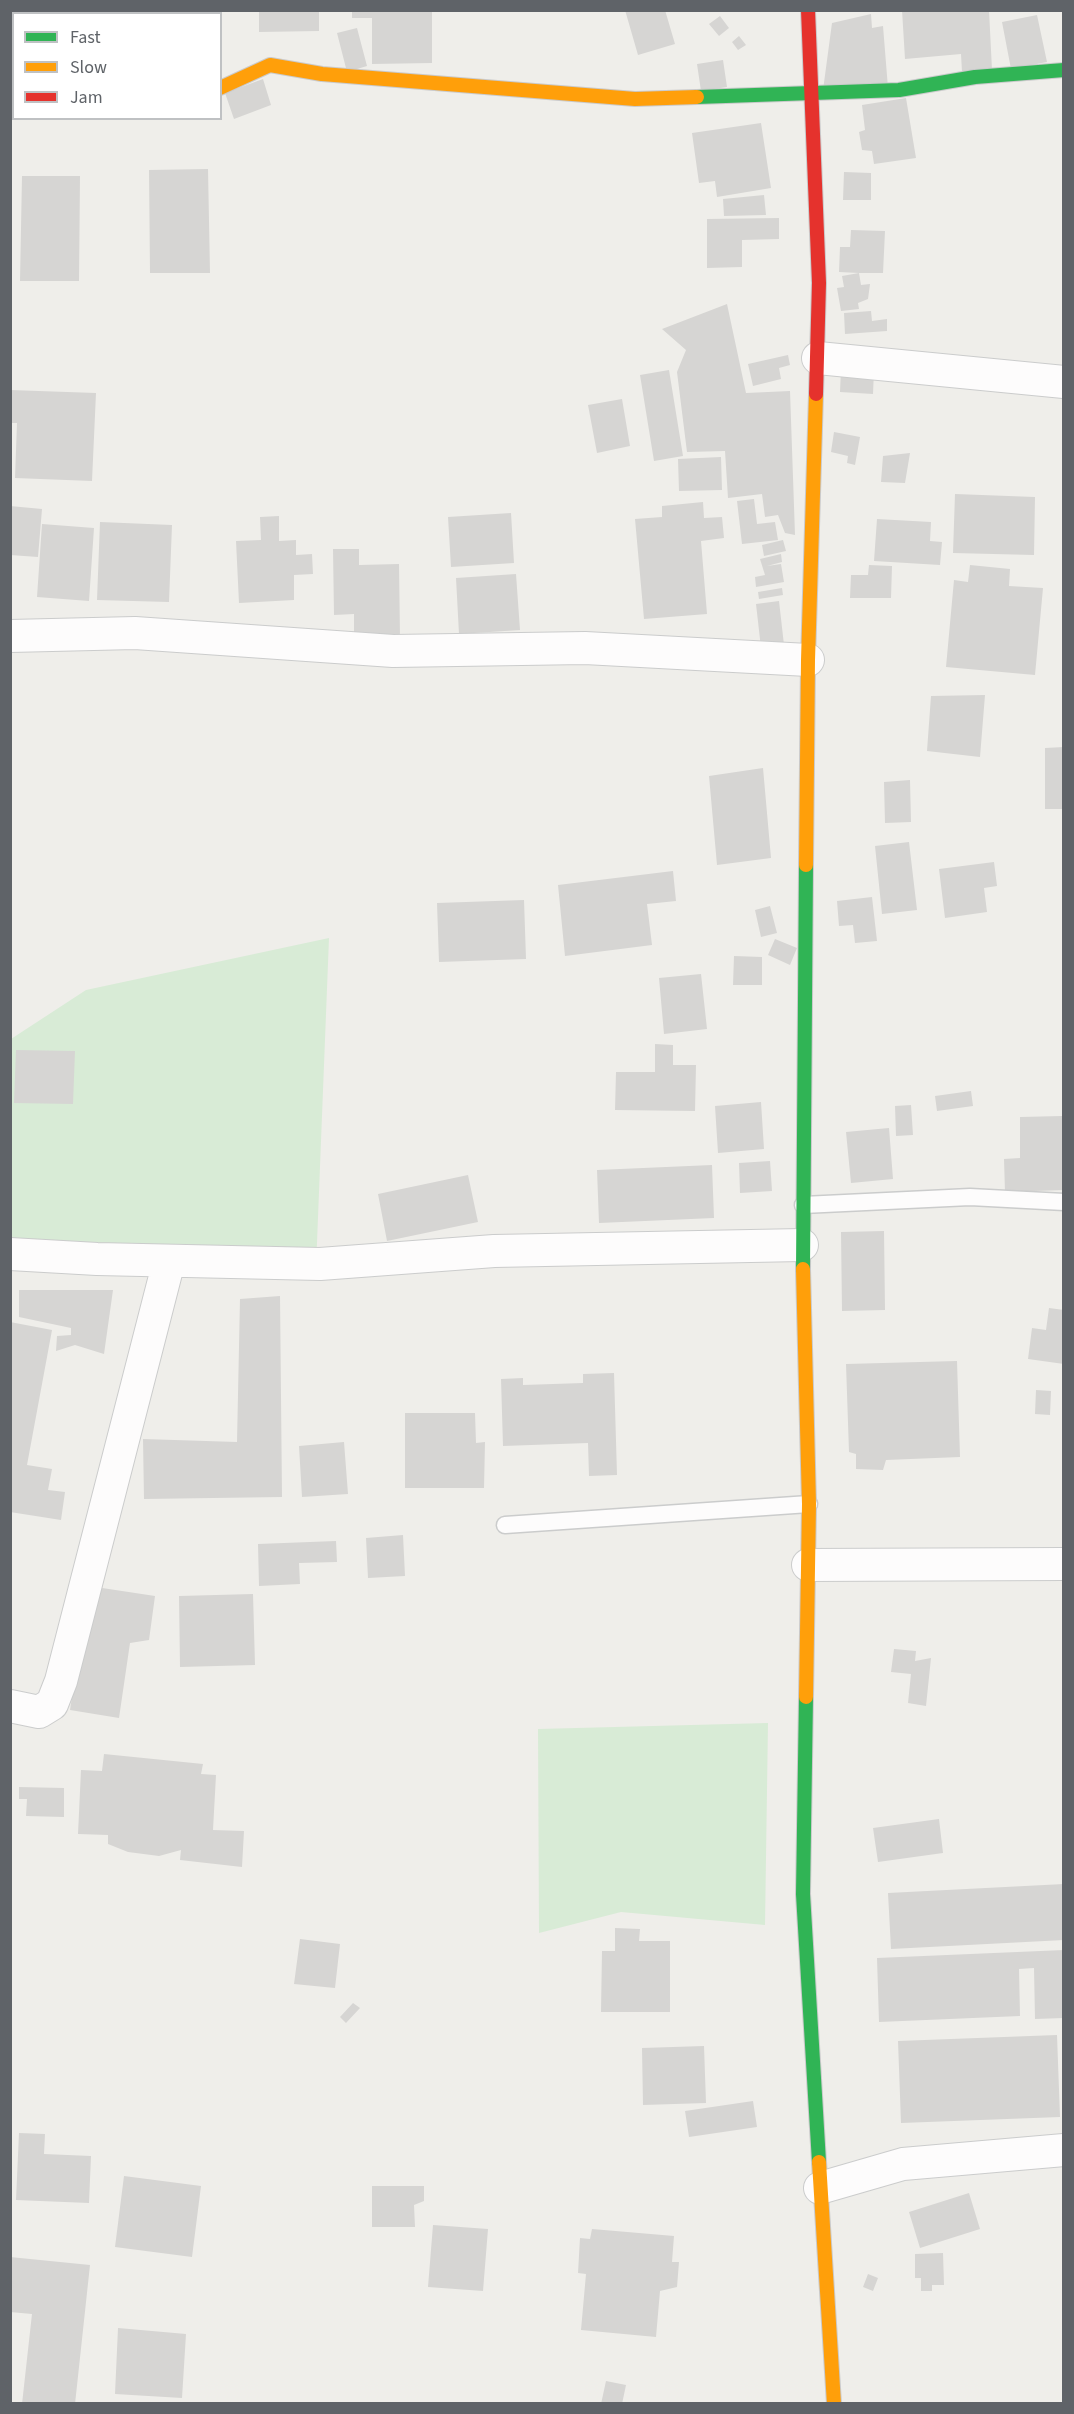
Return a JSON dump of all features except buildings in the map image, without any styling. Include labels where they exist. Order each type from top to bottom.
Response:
[{"type":"main road","points":[[808,10],[819,283],[808,660],[802,1204],[810,1504],[803,1894],[834,2403]]},
{"type":"main road","points":[[222,87],[270,65],[322,74],[635,99],[899,90],[975,76],[1064,70]]},
{"type":"street","points":[[818,358],[1064,382]]},
{"type":"street","points":[[10,636],[135,633],[393,651],[585,648],[808,660]]},
{"type":"street","points":[[10,1254],[169,1261],[320,1264],[494,1251],[802,1245]]},
{"type":"street","points":[[10,1706],[39,1712],[52,1704],[61,1681],[169,1261]]},
{"type":"street","points":[[808,1565],[1064,1564]]},
{"type":"street","points":[[820,2188],[903,2164],[1064,2150]]},
{"type":"lane","points":[[802,1204],[970,1197],[1064,1202]]},
{"type":"lane","points":[[505,1525],[810,1504]]},
{"type":"green space","points":[[329,938],[316,1268],[11,1260],[11,1039],[86,990]]},
{"type":"green space","points":[[768,1723],[765,1925],[621,1912],[539,1933],[538,1729]]},
{"type":"traffic: fast","points":[[697,97],[899,90],[975,77],[1064,70]]},
{"type":"traffic: fast","points":[[803,1269],[806,865]]},
{"type":"traffic: fast","points":[[806,1697],[803,1894],[819,2162]]},
{"type":"traffic: slow","points":[[222,87],[270,65],[322,74],[635,99],[697,97]]},
{"type":"traffic: slow","points":[[806,865],[808,660],[816,394]]},
{"type":"traffic: slow","points":[[803,1269],[809,1504],[806,1697]]},
{"type":"traffic: slow","points":[[819,2162],[834,2404]]},
{"type":"traffic: jam","points":[[808,10],[819,283],[816,394]]}]
